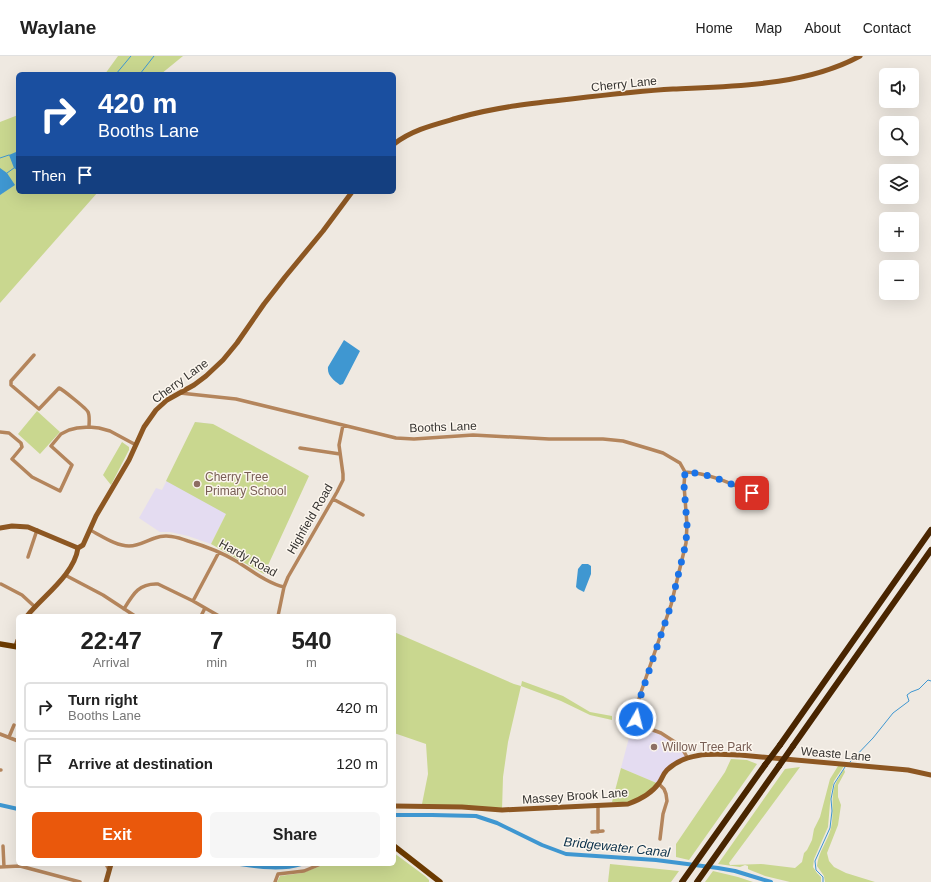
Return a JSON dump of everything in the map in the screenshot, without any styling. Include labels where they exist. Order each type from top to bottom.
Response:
[{"type":"highway","points":[[682,882],[931,530]]},
{"type":"highway","points":[[698,879],[931,550]]},
{"type":"main road","name":"Cherry Lane","points":[[396,143],[419,129],[493,109],[622,93],[740,86],[773,82],[830,70],[860,56]]},
{"type":"main road","name":"Cherry Lane","points":[[29,614],[65,575],[77,555],[78,548],[82,545],[96,516],[124,469],[144,427],[156,410],[167,400],[194,386],[223,360],[237,343],[264,304],[350,194]]},
{"type":"main road","points":[[0,528],[20,526],[37,530],[78,548]]},
{"type":"main road","points":[[0,644],[16,644]]},
{"type":"main road","name":"Massey Brook Lane","points":[[396,806],[462,807],[502,810],[628,804],[638,800],[650,792],[659,784],[666,771],[687,757],[718,754],[740,755]]},
{"type":"main road","name":"Weaste Lane","points":[[740,755],[908,770],[931,775]]},
{"type":"main road","points":[[396,848],[440,882]]},
{"type":"main road","points":[[106,882],[110,867]]},
{"type":"street","points":[[34,355],[11,381],[11,385],[39,409],[59,388],[76,402],[84,406],[89,413],[89,428]]},
{"type":"street","points":[[194,386],[196,395]]},
{"type":"street","name":"Booths Lane","points":[[180,393],[236,399],[396,438],[414,439],[473,435],[623,441],[672,457],[680,463],[685,472]]},
{"type":"street","name":"Highfield Road","points":[[278,614],[284,587],[288,577],[334,499],[343,480],[343,467],[339,441],[343,425]]},
{"type":"street","points":[[0,432],[9,433],[22,443],[22,448],[12,459],[32,477],[60,491],[72,465],[51,446],[61,434],[77,428],[99,428],[110,431],[136,445]]},
{"type":"street","points":[[300,448],[340,454]]},
{"type":"street","points":[[687,757],[678,744],[661,733],[638,723],[636,715],[640,695],[671,605],[686,543],[687,525],[684,485],[685,472],[694,472],[720,479],[761,497]]},
{"type":"street","points":[[334,499],[363,515]]},
{"type":"street","points":[[28,556],[37,530]]},
{"type":"street","name":"Hardy Road","points":[[90,530],[120,545],[127,546],[142,544],[154,538],[165,536],[192,542],[219,552],[270,582],[284,587]]},
{"type":"street","points":[[193,601],[219,552]]},
{"type":"street","points":[[65,575],[104,594],[132,614]]},
{"type":"street","points":[[1,584],[22,595],[35,607]]},
{"type":"street","points":[[124,609],[135,591],[144,586],[153,584],[163,585],[216,614]]},
{"type":"street","points":[[203,614],[205,608]]},
{"type":"street","points":[[9,737],[14,725]]},
{"type":"street","points":[[0,734],[16,740]]},
{"type":"street","points":[[659,784],[664,789],[667,801],[663,814],[660,839]]},
{"type":"street","points":[[598,806],[598,832]]},
{"type":"street","points":[[592,832],[603,831]]},
{"type":"street","points":[[3,846],[2,867],[20,866],[80,882]]},
{"type":"street","points":[[275,882],[278,874],[295,872],[314,866]]},
{"type":"shaded area","name":"Cherry Tree Primary School","points":[[195,422],[213,424],[226,514],[211,544],[188,536],[170,532],[160,532],[139,518],[156,488],[162,490]]},
{"type":"shaded area","name":"Willow Tree Park","points":[[635,715],[638,723],[661,733],[678,744],[687,757],[666,771],[659,784],[621,768]]},
{"type":"green space","points":[[118,56],[183,56],[163,72],[106,72]]},
{"type":"green space","points":[[16,116],[16,194],[96,194],[0,303],[0,122]]},
{"type":"green space","points":[[37,411],[60,432],[40,454],[18,434]]},
{"type":"green space","points":[[195,422],[213,424],[309,476],[264,574],[211,544],[226,514],[166,481]]},
{"type":"green space","points":[[122,442],[129,447],[129,450],[111,485],[103,475]]},
{"type":"green space","points":[[396,633],[521,686],[508,742],[503,777],[502,810],[422,804],[428,774],[426,744],[396,734]]},
{"type":"green space","points":[[522,681],[563,696],[590,712],[612,716],[612,720],[590,715],[561,701],[521,686]]},
{"type":"green space","points":[[731,759],[747,760],[757,764],[689,860],[676,857],[676,844],[725,772]]},
{"type":"green space","points":[[838,766],[844,766],[834,781],[831,792],[828,827],[814,859],[813,867],[821,877],[821,882],[790,882],[765,876],[748,869],[748,866],[745,865],[740,867],[718,864],[785,769],[800,767],[729,863],[730,865],[761,864],[795,868],[802,862],[804,853],[812,840],[830,779]]},
{"type":"green space","points":[[621,768],[659,784],[650,792],[628,804],[612,802]]},
{"type":"green space","points":[[844,769],[845,772],[838,785],[838,797],[841,805],[838,825],[827,853],[829,861],[834,867],[846,873],[875,882],[825,882],[824,876],[817,866],[819,856],[831,828],[834,788]]},
{"type":"green space","points":[[396,854],[425,876],[429,882],[277,882],[280,876],[302,873],[321,866],[396,866]]},
{"type":"green space","points":[[610,864],[679,871],[671,882],[608,882]]},
{"type":"green space","points":[[713,871],[738,877],[753,882],[705,882]]},
{"type":"water","points":[[16,152],[16,170],[14,168],[9,155]]},
{"type":"water","points":[[0,168],[7,173],[15,185],[0,195]]},
{"type":"water","points":[[344,340],[360,351],[343,384],[340,385],[330,375],[328,367]]},
{"type":"water","points":[[582,564],[588,564],[591,566],[591,574],[584,592],[576,587],[578,569]]},
{"type":"waterway","points":[[118,72],[131,56]]},
{"type":"waterway","points":[[142,72],[154,56]]},
{"type":"waterway","points":[[0,158],[9,155]]},
{"type":"waterway","points":[[7,173],[14,168]]},
{"type":"waterway","points":[[850,762],[873,738],[893,713],[909,701],[907,695],[919,689],[928,680],[931,681]]},
{"type":"waterway","points":[[823,882],[823,877],[816,870],[815,861],[830,828],[832,811],[831,799],[834,784],[845,767]]},
{"type":"waterway","name":"Bridgewater Canal","points":[[0,805],[16,809]]},
{"type":"waterway","name":"Bridgewater Canal","points":[[396,815],[476,816],[497,823],[542,845],[566,854],[656,860],[718,868],[735,871],[771,882]]},
{"type":"waterway","name":"Bridgewater Canal","points":[[255,866],[294,866]]},
{"type":"place","name":"Cherry Tree Primary School","points":[[197,484]]},
{"type":"place","name":"Willow Tree Park","points":[[654,747]]},
{"type":"route","points":[[636,719],[636,710],[640,695],[671,605],[686,543],[687,525],[684,485],[685,472],[694,472],[720,479],[752,493]]}]
